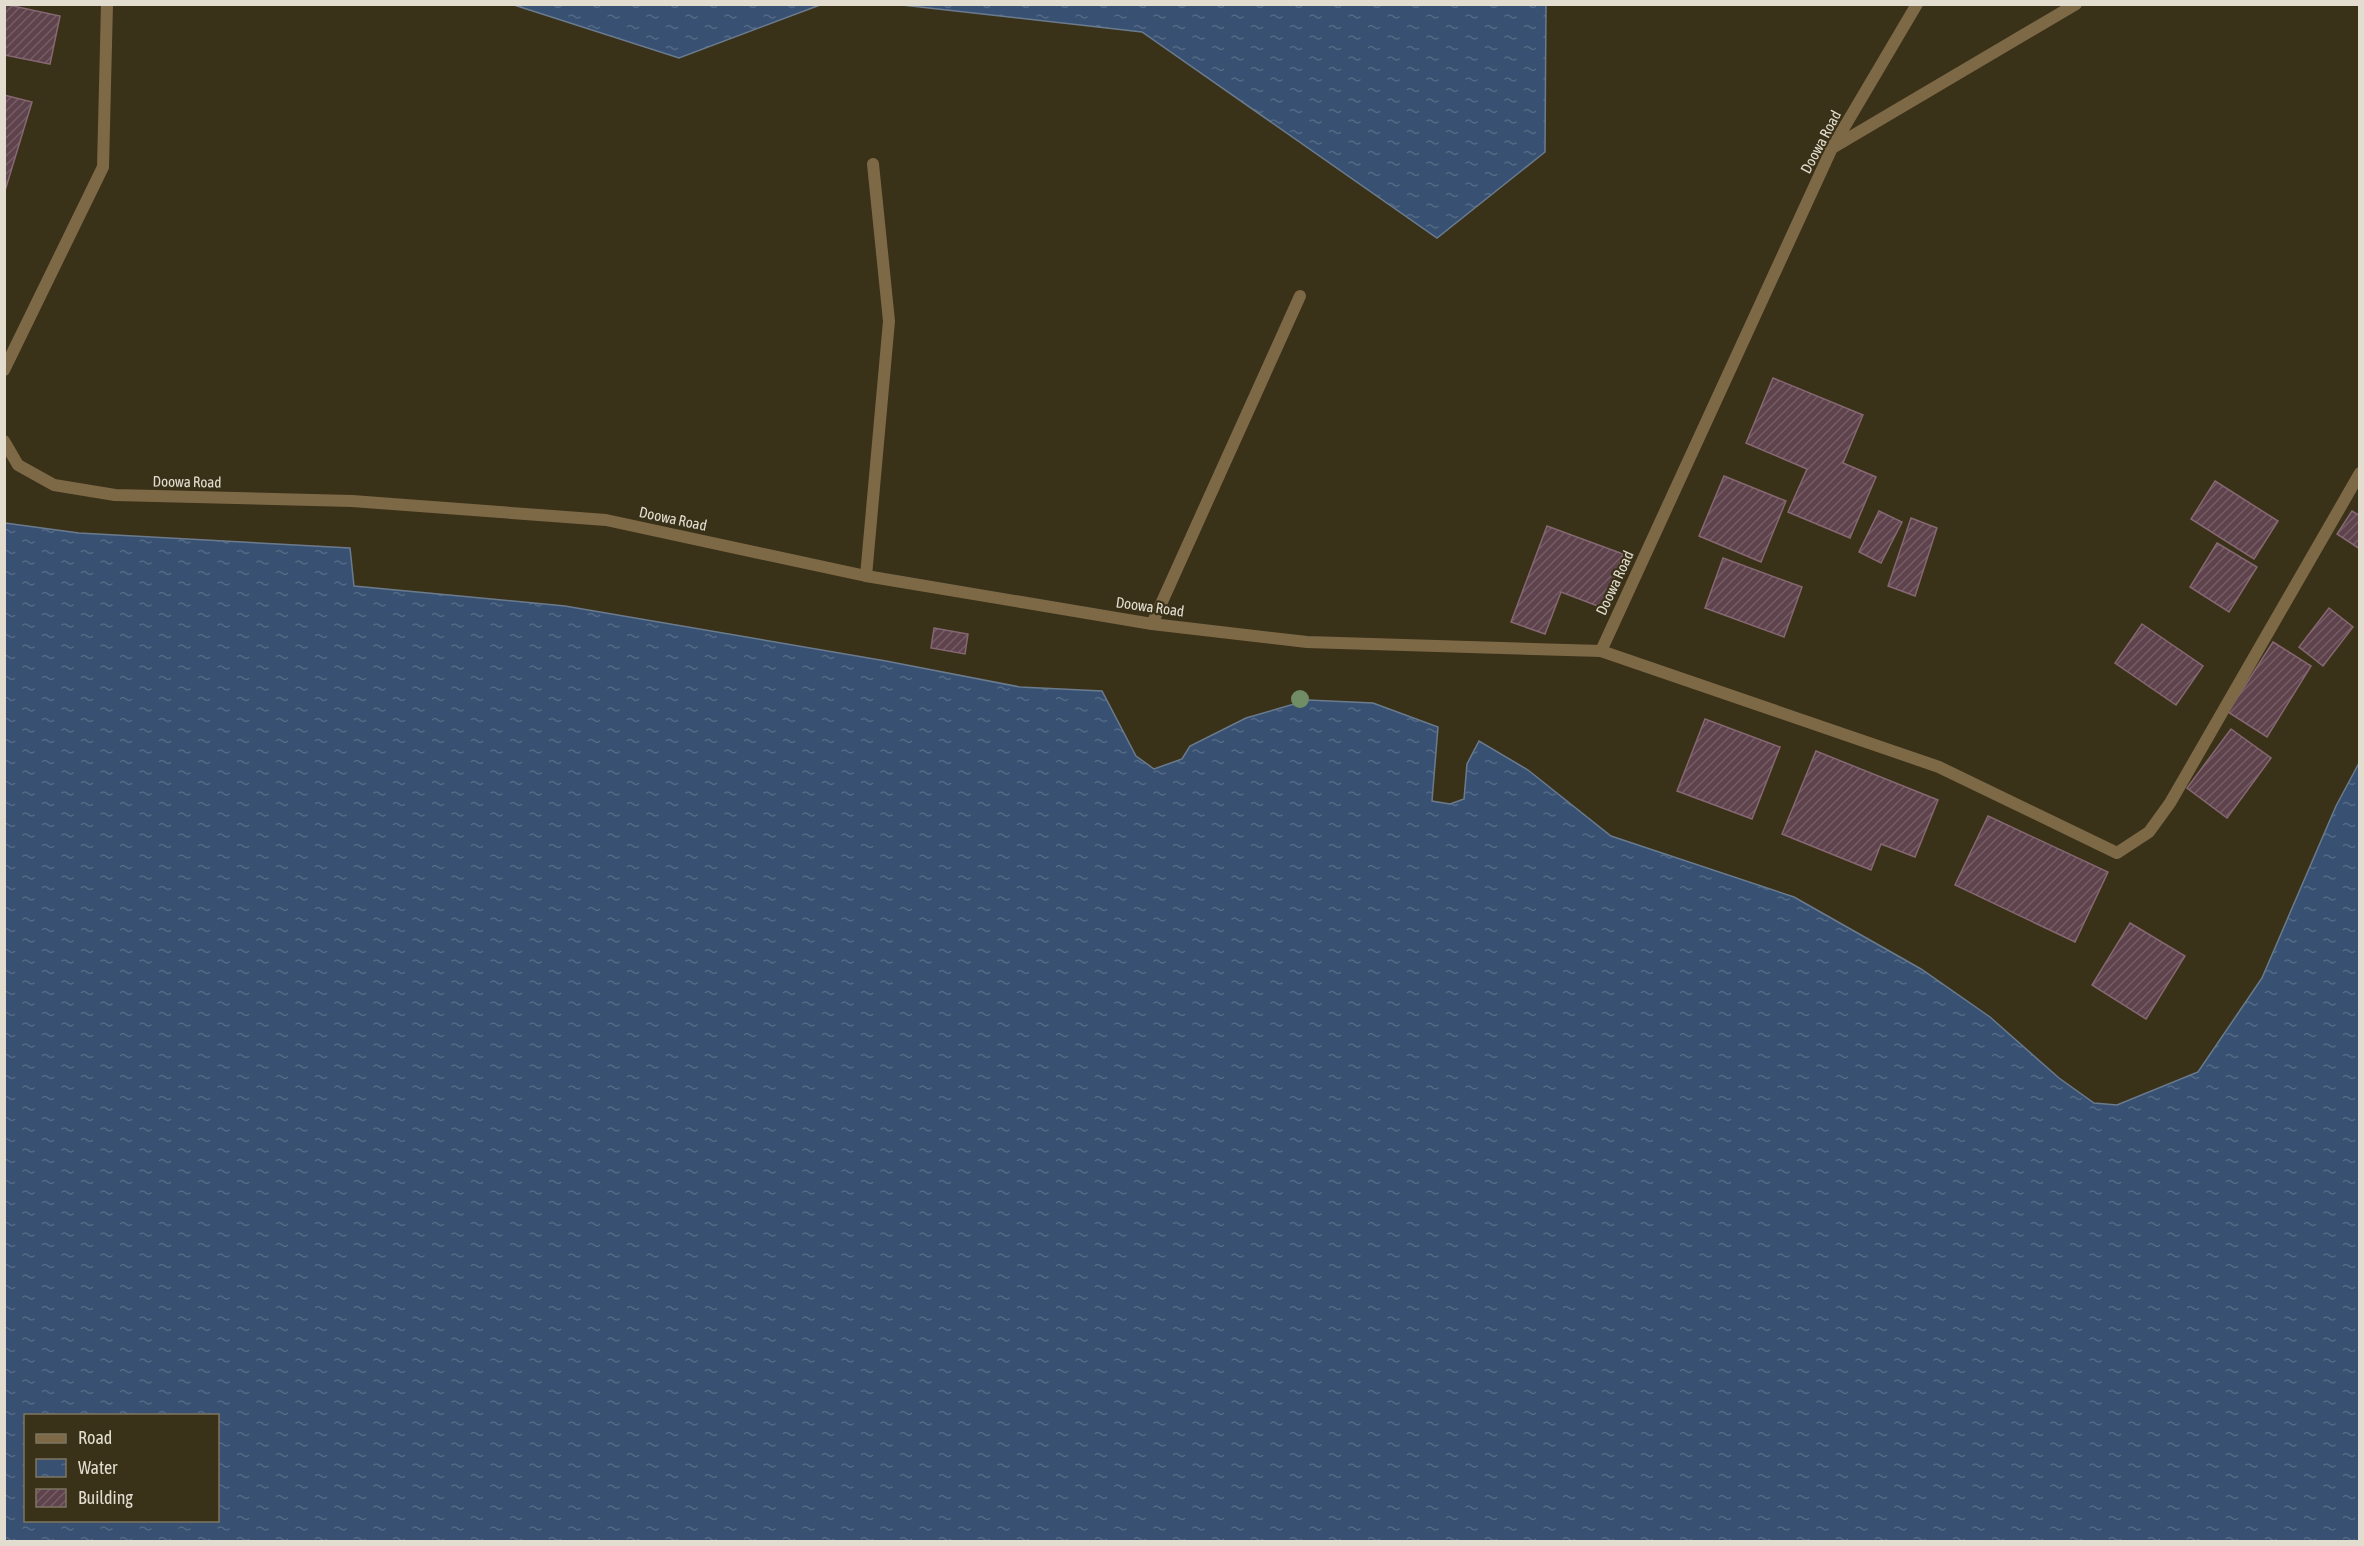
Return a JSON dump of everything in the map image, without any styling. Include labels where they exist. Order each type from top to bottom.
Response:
[{"type":"street","points":[[4,370],[103,167],[107,4]]},
{"type":"street","name":"Doowa Road","points":[[4,441],[18,465],[54,485],[115,495],[352,501],[606,520],[866,576],[1152,624],[1307,642],[1600,651],[1832,148],[1917,4]]},
{"type":"street","points":[[1832,148],[2076,4]]},
{"type":"street","points":[[866,576],[889,321],[873,164]]},
{"type":"street","points":[[1152,624],[1300,296]]},
{"type":"street","points":[[1600,651],[1939,767],[2117,853],[2149,832],[2170,803],[2360,473]]},
{"type":"water","points":[[514,5],[820,5],[679,58]]},
{"type":"water","points":[[902,5],[1546,5],[1545,152],[1437,238],[1142,32]]},
{"type":"water","points":[[5,523],[79,533],[350,548],[354,586],[565,606],[886,661],[1020,687],[1102,691],[1136,756],[1154,769],[1182,759],[1190,746],[1246,718],[1308,700],[1373,703],[1438,727],[1432,801],[1450,804],[1464,799],[1467,764],[1479,741],[1528,770],[1611,836],[1794,897],[1921,969],[1990,1017],[2059,1078],[2094,1103],[2117,1105],[2198,1072],[2262,978],[2336,806],[2359,763],[2359,1541],[5,1541]]},
{"type":"building","points":[[4,4],[60,16],[50,64],[4,55]]},
{"type":"building","points":[[4,95],[32,102],[4,194]]},
{"type":"building","points":[[1773,378],[1863,415],[1843,463],[1876,477],[1850,538],[1788,512],[1807,469],[1746,443]]},
{"type":"building","points":[[1724,476],[1786,501],[1761,562],[1699,536]]},
{"type":"building","points":[[2215,481],[2278,521],[2254,559],[2191,519]]},
{"type":"building","points":[[1879,511],[1902,522],[1881,563],[1859,552]]},
{"type":"building","points":[[2352,511],[2360,516],[2360,549],[2337,534]]},
{"type":"building","points":[[1911,518],[1937,528],[1915,596],[1888,586]]},
{"type":"building","points":[[1547,526],[1623,554],[1603,608],[1561,592],[1545,634],[1511,622]]},
{"type":"building","points":[[2217,543],[2257,567],[2229,612],[2190,587]]},
{"type":"building","points":[[1723,558],[1802,587],[1784,637],[1705,608]]},
{"type":"building","points":[[2329,608],[2353,627],[2323,666],[2299,647]]},
{"type":"building","points":[[2142,624],[2203,666],[2176,705],[2115,663]]},
{"type":"building","points":[[934,628],[968,634],[965,654],[931,648]]},
{"type":"building","points":[[2273,642],[2311,666],[2267,737],[2228,712]]},
{"type":"building","points":[[1705,719],[1780,747],[1752,819],[1677,791]]},
{"type":"building","points":[[2231,729],[2271,758],[2227,818],[2187,788]]},
{"type":"building","points":[[1816,751],[1938,800],[1915,857],[1881,844],[1871,870],[1782,834]]},
{"type":"building","points":[[1988,816],[2108,872],[2075,942],[1955,885]]},
{"type":"building","points":[[2130,923],[2185,956],[2146,1019],[2092,985]]}]
